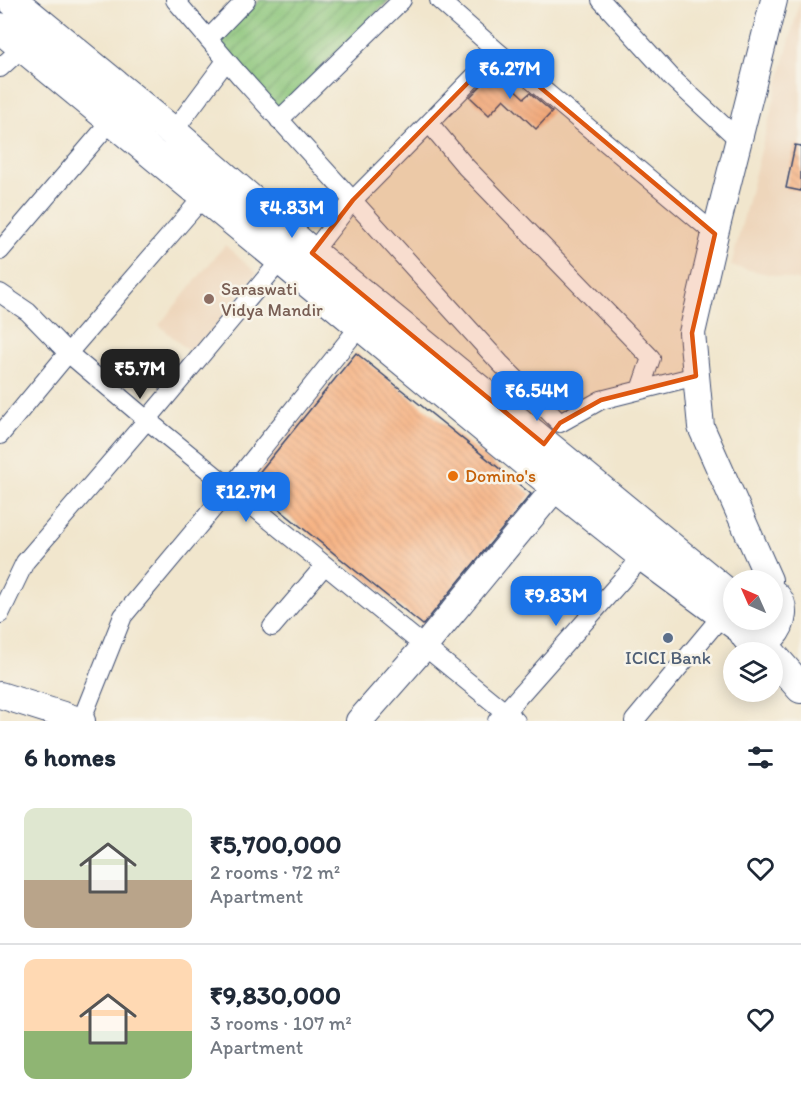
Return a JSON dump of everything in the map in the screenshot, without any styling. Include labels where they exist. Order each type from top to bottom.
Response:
[{"type":"main road","points":[[12,0],[173,132],[312,253],[475,386],[552,434],[723,596]]},
{"type":"main road","points":[[764,570],[701,427],[692,333],[774,0]]},
{"type":"main road","points":[[0,28],[556,487],[643,556],[723,605]]},
{"type":"main road","points":[[359,721],[424,647],[556,487]]},
{"type":"main road","points":[[783,601],[790,612],[790,620],[783,621]]},
{"type":"main road","points":[[757,630],[801,688]]},
{"type":"main road","points":[[0,695],[82,721]]},
{"type":"street","points":[[175,0],[226,61],[500,363],[552,434],[601,400],[696,376]]},
{"type":"street","points":[[208,39],[246,0]]},
{"type":"street","points":[[279,120],[402,0]]},
{"type":"street","points":[[439,0],[715,234]]},
{"type":"street","points":[[601,0],[672,78],[739,140]]},
{"type":"street","points":[[0,68],[23,47]]},
{"type":"street","points":[[0,614],[25,562],[281,260],[312,253],[353,200],[498,52]]},
{"type":"street","points":[[173,132],[226,61]]},
{"type":"street","points":[[0,251],[112,120]]},
{"type":"street","points":[[429,123],[466,167],[651,358],[640,390]]},
{"type":"street","points":[[0,435],[204,196]]},
{"type":"street","points":[[0,293],[28,312],[68,353],[424,647],[506,718],[643,556]]},
{"type":"street","points":[[82,721],[123,616],[231,487],[360,326]]},
{"type":"street","points":[[475,386],[500,363]]},
{"type":"street","points":[[272,627],[325,565]]},
{"type":"street","points":[[634,721],[744,630]]},
{"type":"highlighted area","points":[[498,52],[715,234],[692,333],[696,376],[601,400],[560,423],[544,444],[312,253],[353,200]]},
{"type":"shaded area","points":[[801,0],[801,281],[731,266]]},
{"type":"shaded area","name":"Saraswati Vidya Mandir","points":[[225,245],[257,273],[193,355],[159,325]]},
{"type":"green space","points":[[260,0],[389,0],[274,114],[219,41]]},
{"type":"building","points":[[495,71],[524,98],[530,93],[552,112],[536,129],[504,99],[489,115],[470,97]]},
{"type":"building","points":[[795,145],[801,146],[801,191],[786,188]]},
{"type":"building","points":[[356,353],[531,494],[423,625],[249,485]]},
{"type":"place","name":"Saraswati Vidya Mandir","points":[[209,299]]},
{"type":"place","name":"Domino's","points":[[453,476]]},
{"type":"place","name":"ICICI Bank","points":[[668,638]]}]
